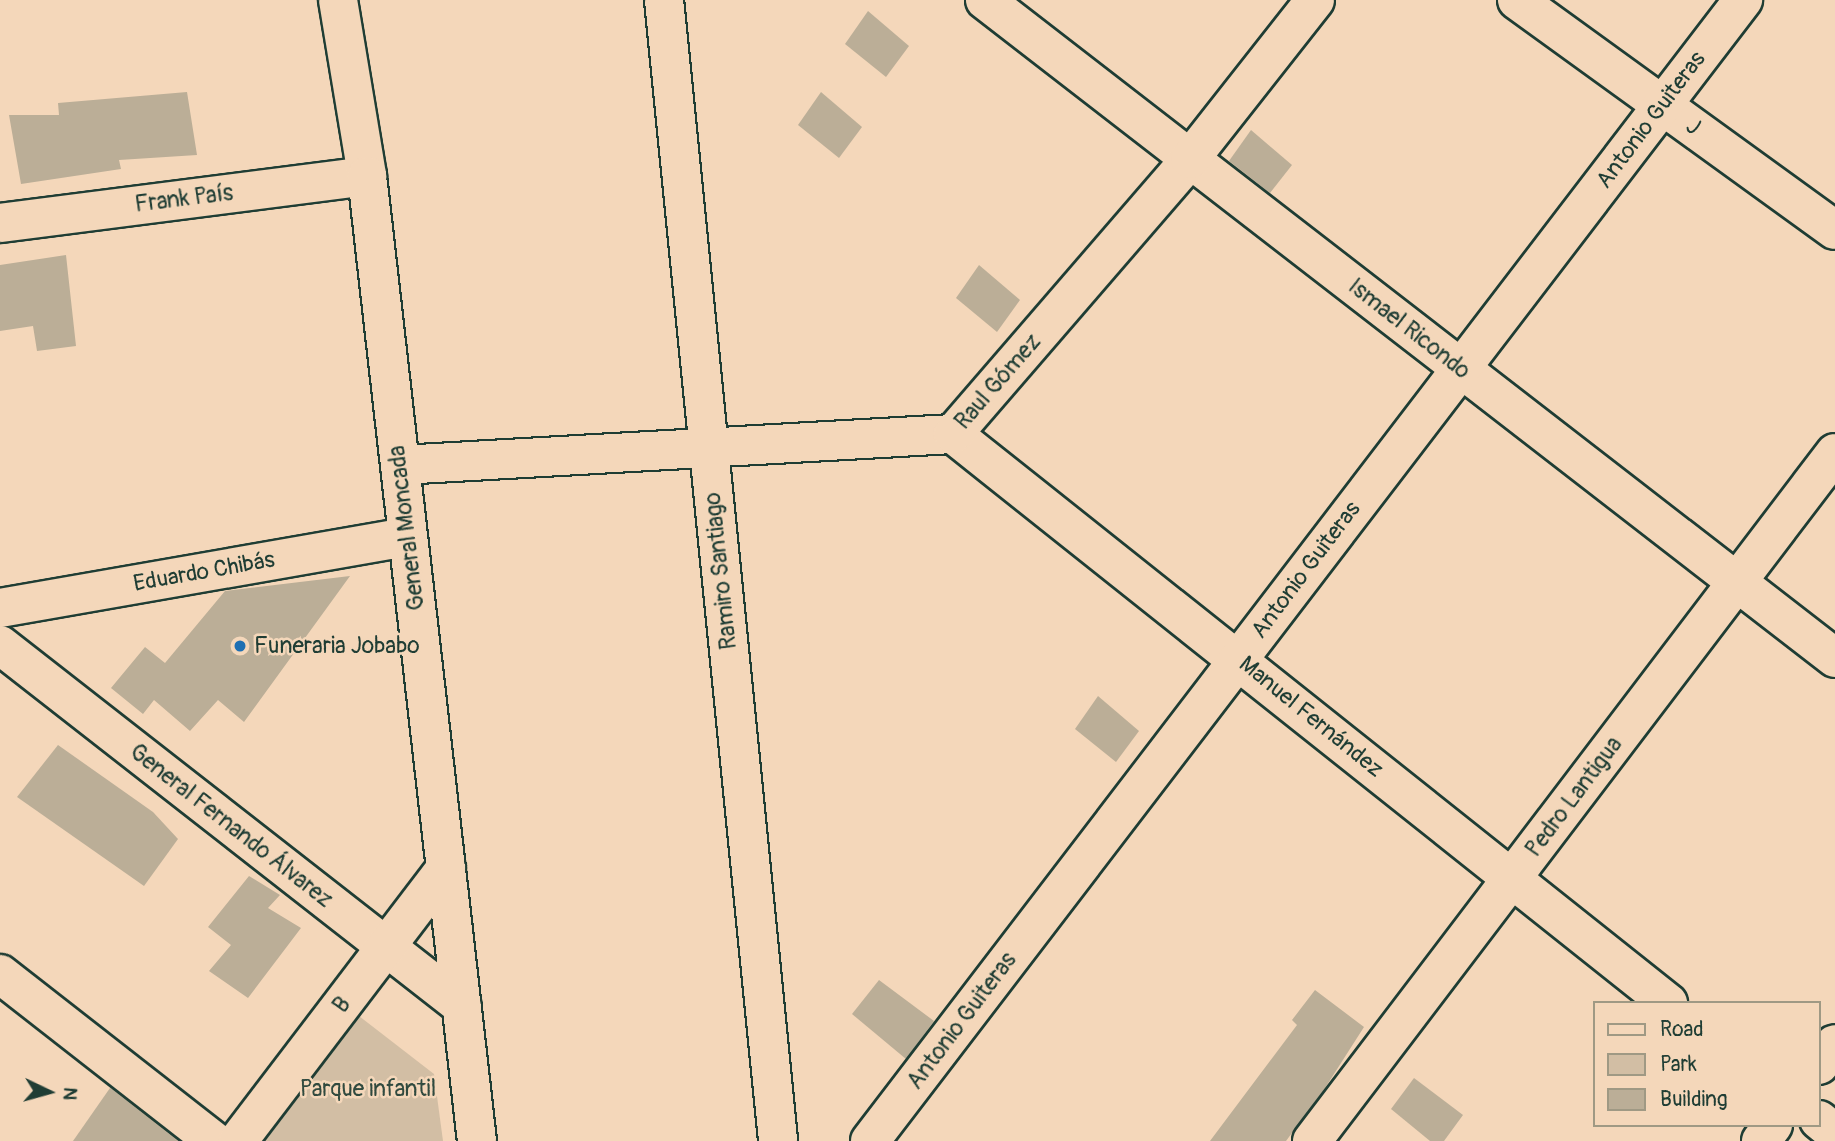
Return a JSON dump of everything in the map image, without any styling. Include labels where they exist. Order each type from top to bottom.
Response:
[{"type":"street","name":"General Moncada","points":[[338,0],[367,176],[477,1141]]},
{"type":"street","name":"Ramiro Santiago","points":[[664,0],[778,1141]]},
{"type":"street","name":"Ismael Ricondo","points":[[985,0],[1735,585],[1835,657]]},
{"type":"street","name":"Raul Gómez","points":[[400,465],[953,434],[1190,159],[1315,0]]},
{"type":"street","name":"J","points":[[1517,0],[1835,230]]},
{"type":"street","name":"Antonio Guiteras","points":[[870,1141],[1743,0]]},
{"type":"street","name":"Frank País","points":[[0,223],[367,176]]},
{"type":"street","name":"Manuel Fernández","points":[[953,434],[1239,658],[1510,880],[1665,1001]]},
{"type":"street","name":"Pedro Lantigua","points":[[1312,1141],[1835,453]]},
{"type":"street","name":"Eduardo Chibás","points":[[0,608],[408,537]]},
{"type":"street","name":"General Fernando Álvarez","points":[[0,645],[462,1006]]},
{"type":"street","name":"B","points":[[238,1141],[446,868]]},
{"type":"street","points":[[0,974],[214,1141]]},
{"type":"street","points":[[1821,1062],[1835,1044]]},
{"type":"green space","name":"Parque infantil","points":[[359,1016],[434,1074],[443,1141],[265,1141]]},
{"type":"building","points":[[868,11],[909,46],[886,77],[845,44]]},
{"type":"building","points":[[187,92],[197,155],[119,160],[121,169],[21,184],[9,115],[59,115],[58,103]]},
{"type":"building","points":[[821,92],[862,127],[839,158],[798,125]]},
{"type":"building","points":[[1251,130],[1292,165],[1270,193],[1229,161]]},
{"type":"building","points":[[66,255],[76,346],[37,351],[33,326],[0,331],[0,265]]},
{"type":"building","points":[[979,265],[1020,300],[997,332],[956,298]]},
{"type":"building","name":"Funeraria Jobabo","points":[[350,576],[244,722],[218,700],[190,731],[154,700],[143,714],[111,688],[145,647],[165,663],[225,591]]},
{"type":"building","points":[[1098,696],[1139,731],[1116,762],[1075,729]]},
{"type":"building","points":[[58,745],[153,812],[178,839],[144,886],[17,797]]},
{"type":"building","points":[[249,876],[280,895],[268,908],[301,928],[248,998],[209,971],[231,945],[208,927]]},
{"type":"building","points":[[879,980],[934,1021],[906,1059],[852,1014]]},
{"type":"building","points":[[1315,990],[1364,1027],[1325,1088],[1286,1141],[1210,1141],[1297,1025],[1292,1020]]},
{"type":"building","points":[[1414,1078],[1463,1115],[1444,1141],[1430,1141],[1391,1109]]},
{"type":"building","points":[[110,1088],[113,1090],[178,1141],[73,1141]]},
{"type":"place","name":"Funeraria Jobabo","points":[[240,646]]}]
